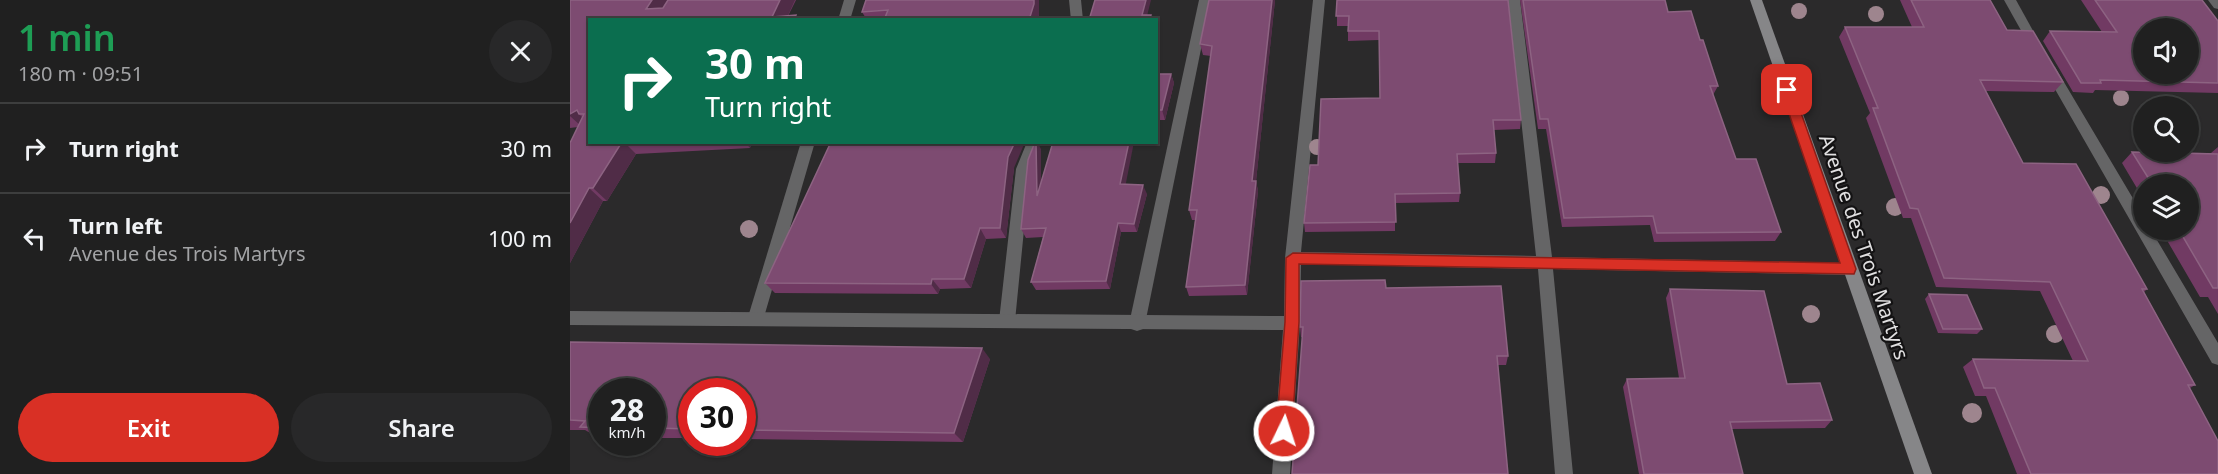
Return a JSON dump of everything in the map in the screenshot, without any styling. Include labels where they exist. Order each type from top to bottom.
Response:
[{"type":"main road","name":"Avenue des Trois Martyrs","points":[[1756,0],[1923,474]]},
{"type":"street","points":[[845,18],[850,0]]},
{"type":"street","points":[[1075,0],[1077,18]]},
{"type":"street","points":[[1137,324],[1205,0]]},
{"type":"street","points":[[1281,474],[1292,322],[1293,258],[1319,0]]},
{"type":"street","points":[[1514,0],[1545,265],[1564,474]]},
{"type":"street","points":[[2010,0],[2218,358]]},
{"type":"street","points":[[2214,0],[2218,5]]},
{"type":"street","points":[[756,317],[807,144]]},
{"type":"street","points":[[1007,321],[1023,169],[1033,144]]},
{"type":"street","points":[[1293,258],[1545,265],[1849,269]]},
{"type":"street","points":[[570,318],[756,317],[1137,324],[1292,322]]},
{"type":"building","points":[[570,0],[652,0],[646,9],[663,8],[668,0],[780,0],[772,17],[796,15],[795,18],[588,18],[588,144],[621,144],[593,188],[589,188],[570,223],[570,143],[584,114],[579,114],[577,110],[570,114]]},
{"type":"building","points":[[866,0],[1034,0],[1030,18],[885,18],[888,10],[862,12]]},
{"type":"building","points":[[1095,0],[1146,0],[1142,15],[1151,15],[1150,18],[1090,18]]},
{"type":"building","points":[[1209,0],[1272,0],[1252,181],[1256,181],[1245,285],[1186,287],[1197,210],[1189,210],[1212,46],[1200,44]]},
{"type":"building","points":[[1337,0],[1508,0],[1521,120],[1493,120],[1496,153],[1457,154],[1460,193],[1395,194],[1396,222],[1304,223],[1310,165],[1318,165],[1321,99],[1380,98],[1379,31],[1348,31],[1349,16],[1336,16]]},
{"type":"building","points":[[1523,0],[1665,0],[1668,12],[1691,11],[1718,86],[1710,86],[1736,159],[1756,159],[1781,232],[1657,233],[1653,216],[1564,218],[1548,119],[1540,119]]},
{"type":"building","points":[[1911,0],[1990,0],[2007,30],[2033,31],[2063,82],[1980,80],[2023,163],[2076,164],[2147,289],[2142,289],[2195,385],[2188,385],[2218,441],[2218,474],[2031,474],[1995,388],[1984,388],[1973,359],[2088,361],[2050,282],[1944,278],[1918,209],[1910,208],[1873,108],[1878,108],[1845,27],[1924,27]]},
{"type":"building","points":[[2095,0],[2202,0],[2218,21],[2218,83],[2199,83],[2199,18],[2133,18],[2133,81],[2100,80],[2101,83],[2081,83],[2050,31],[2117,32]]},
{"type":"building","points":[[1158,74],[1171,74],[1162,110],[1158,110]]},
{"type":"building","points":[[830,144],[1014,144],[1008,157],[1000,228],[980,228],[964,279],[932,279],[931,284],[765,283]]},
{"type":"building","points":[[1036,144],[1037,196],[1052,144],[1129,144],[1120,184],[1143,185],[1134,224],[1118,223],[1106,281],[1031,282],[1046,228],[1021,229],[1028,160]]},
{"type":"building","points":[[2199,154],[2218,154],[2218,288],[2213,288],[2185,240],[2199,240],[2199,174],[2146,174],[2138,162],[2199,162]]},
{"type":"building","points":[[1385,280],[1386,288],[1501,286],[1508,356],[1497,356],[1508,474],[1292,474],[1303,327],[1300,327],[1301,281]]},
{"type":"building","points":[[1670,289],[1764,291],[1787,384],[1820,383],[1832,420],[1730,422],[1743,474],[1644,474],[1627,379],[1685,378]]},
{"type":"building","points":[[1929,294],[1967,295],[1982,329],[1943,329]]},
{"type":"building","points":[[570,342],[982,348],[954,433],[756,430],[756,378],[678,378],[678,429],[666,428],[666,378],[588,378],[588,427],[580,427],[585,421],[570,420]]},
{"type":"route","points":[[1284,431],[1292,322],[1293,258],[1849,269],[1787,90]]}]
